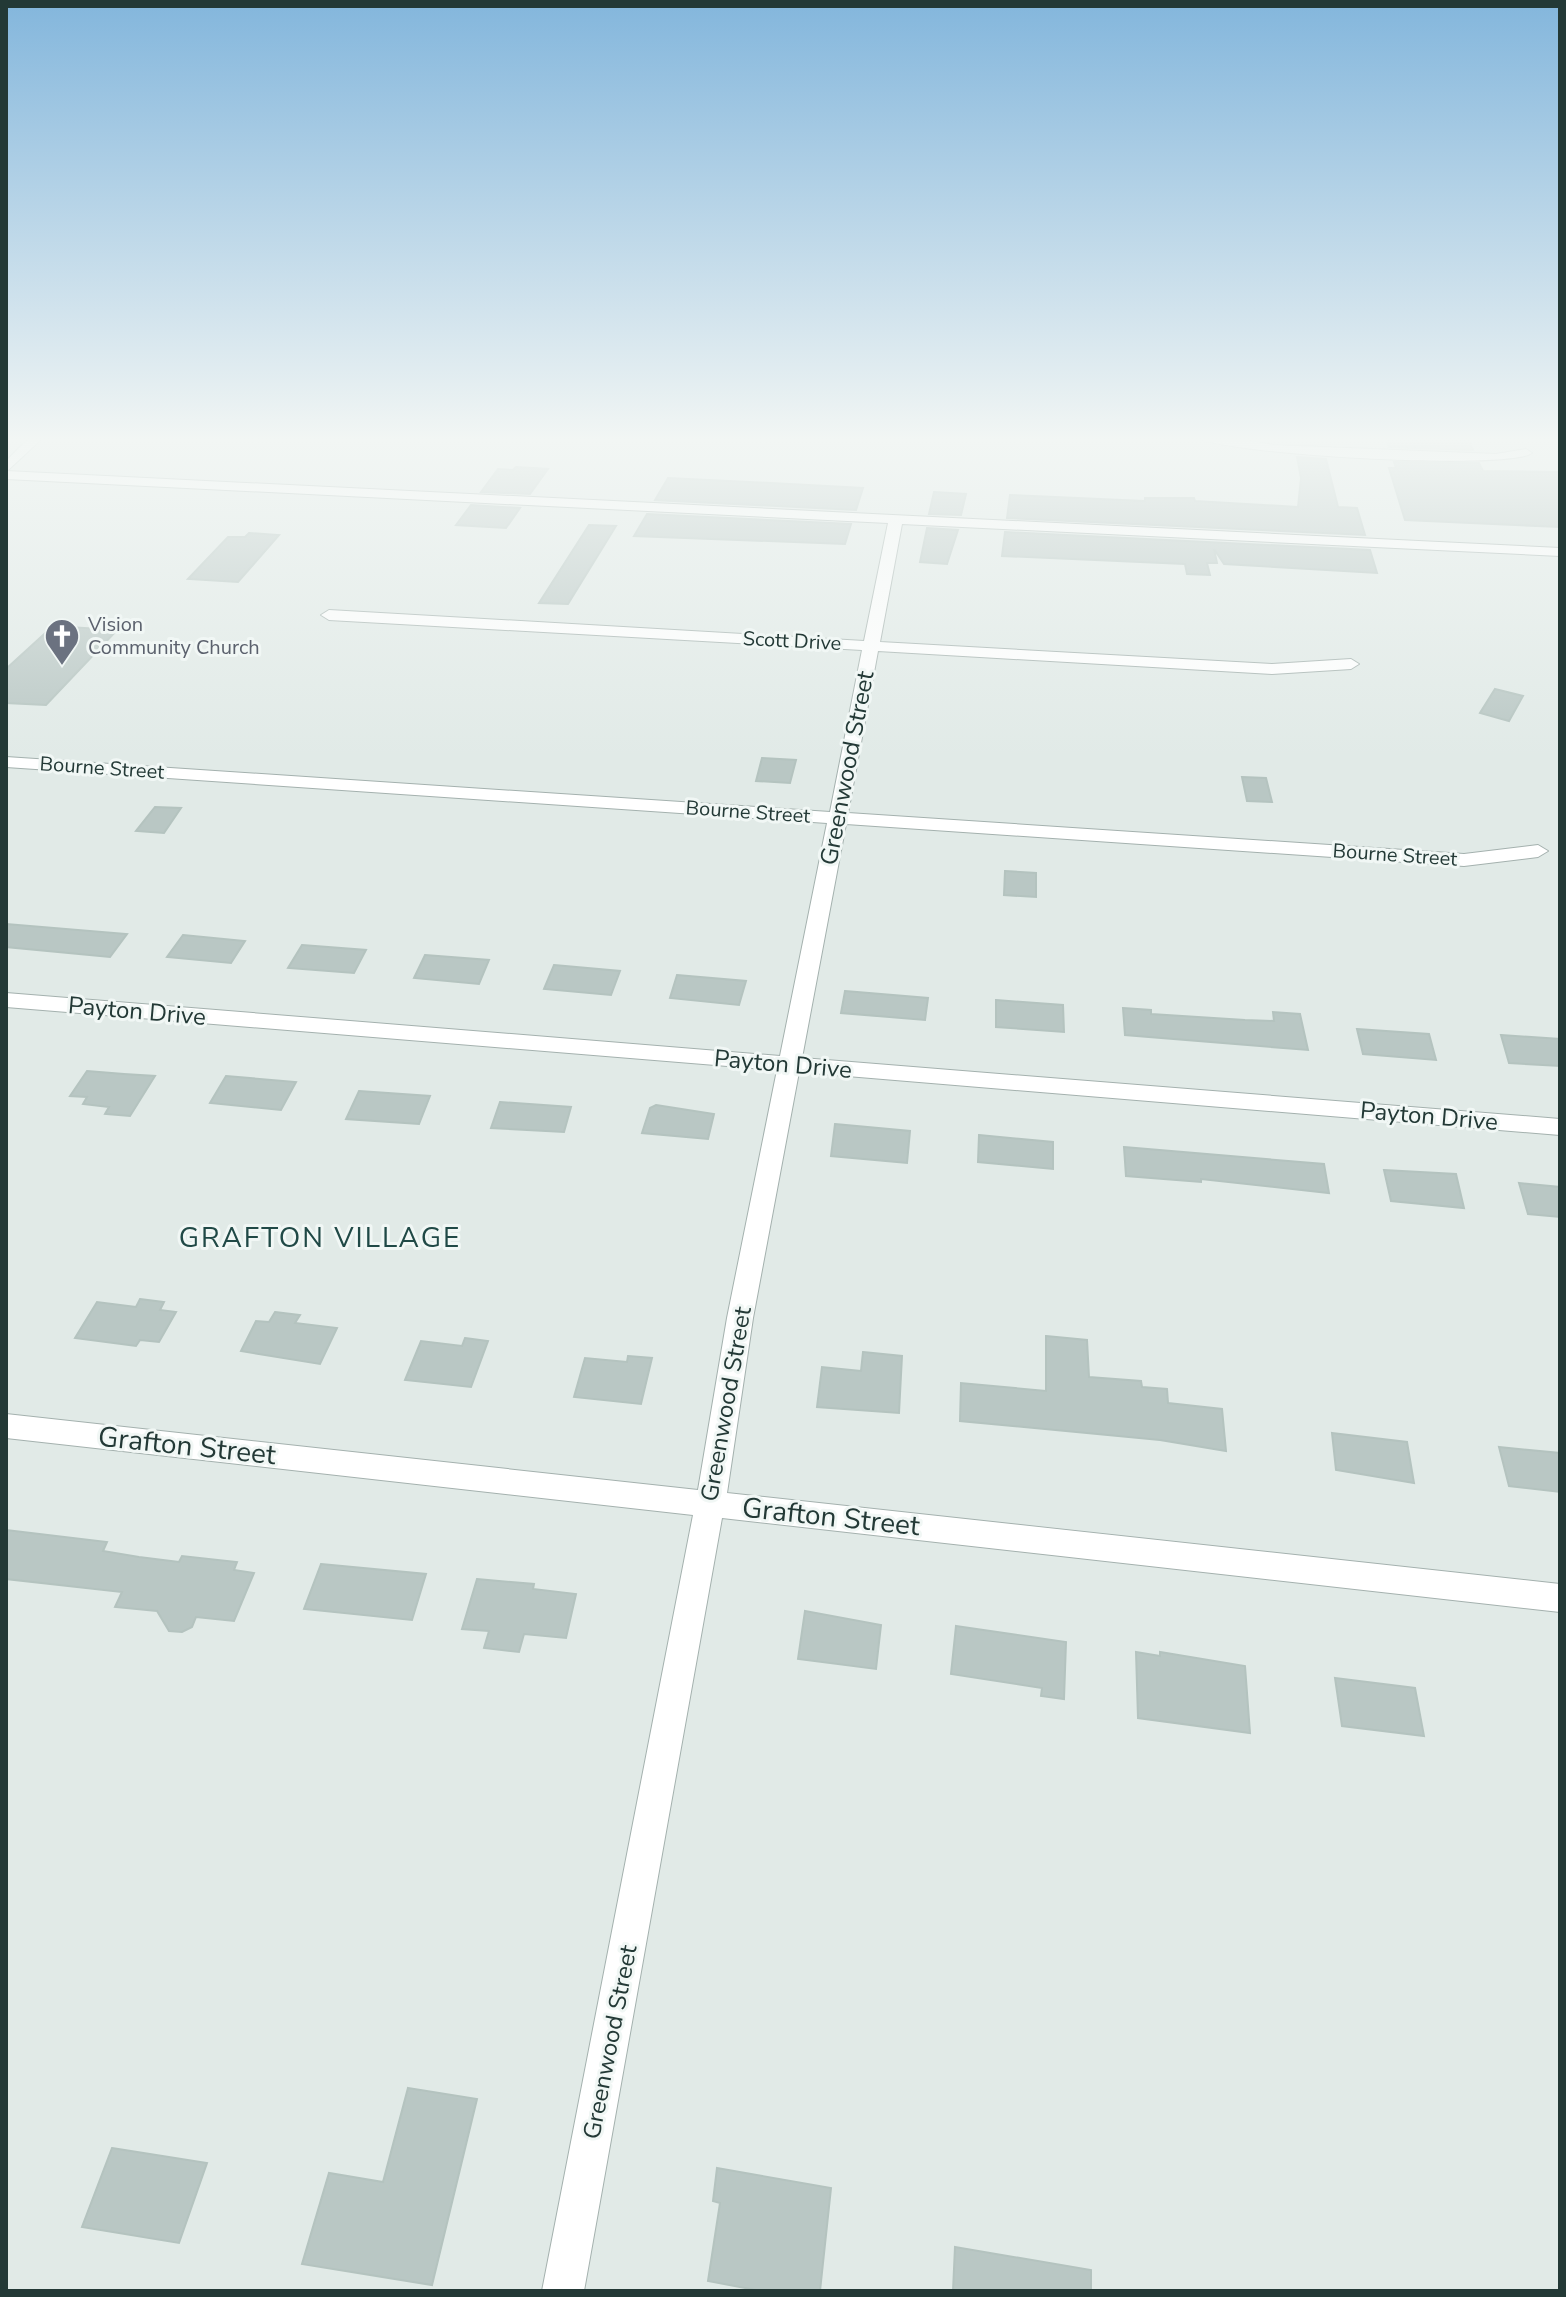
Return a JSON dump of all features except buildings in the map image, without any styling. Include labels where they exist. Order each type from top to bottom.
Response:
[{"type":"street","name":"Greenwood Street","points":[[563,2291],[710,1504],[740,1318],[792,1064],[891,543]]},
{"type":"street","points":[[1383,543],[1560,552]]},
{"type":"street","name":"Scott Drive","points":[[329,615],[1272,669],[1351,664]]},
{"type":"street","name":"Bourne Street","points":[[6,762],[1464,860],[1538,851]]},
{"type":"street","name":"Payton Drive","points":[[6,1000],[1560,1127]]},
{"type":"street","name":"Grafton Street","points":[[6,1426],[1560,1598]]},
{"type":"place","name":"Vision Community Church","points":[[62,667]]},
{"type":"district","name":"GRAFTON VILLAGE","points":[[320,1238]]}]
